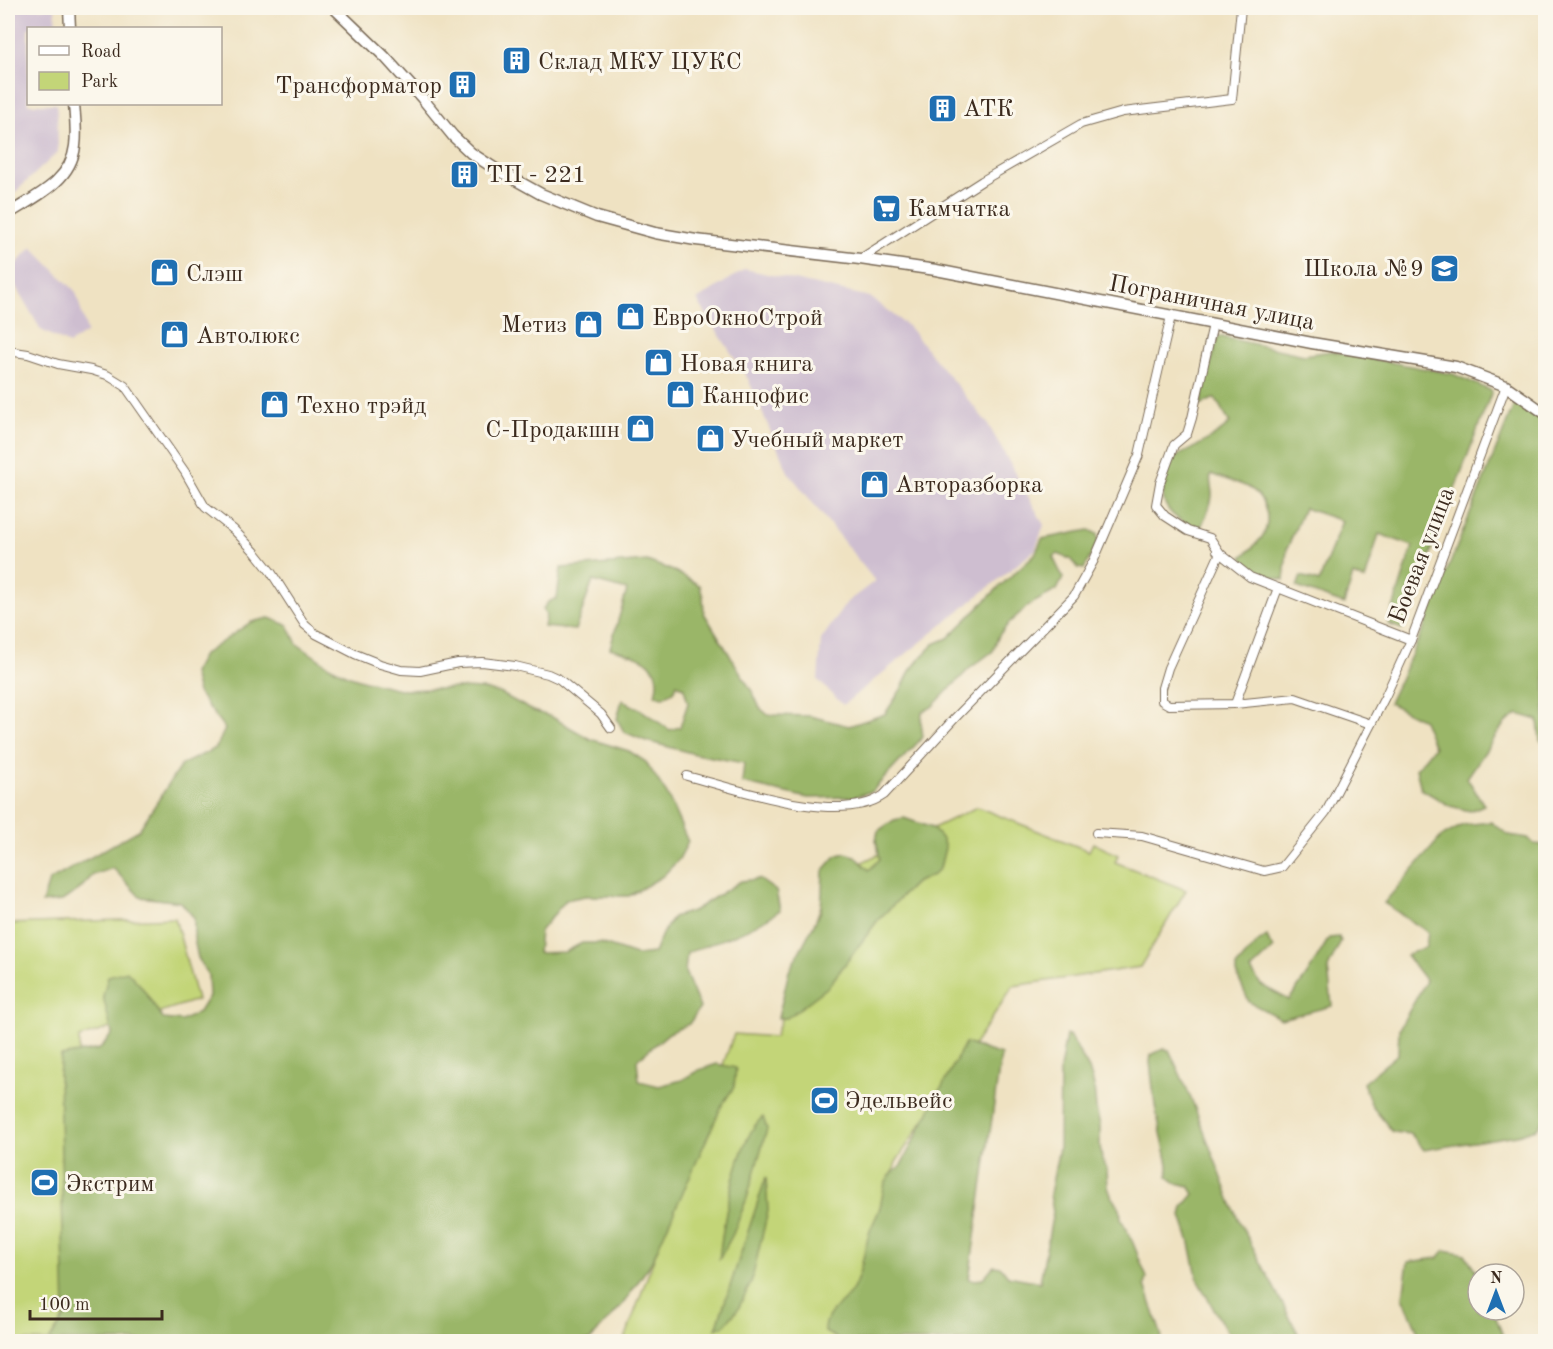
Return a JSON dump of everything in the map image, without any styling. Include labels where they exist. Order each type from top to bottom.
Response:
[{"type":"street","points":[[69,8],[70,27]]},
{"type":"street","name":"Пограничная улица","points":[[334,8],[400,73],[462,145],[494,168],[551,198],[597,217],[674,236],[936,270],[1213,324],[1456,367],[1506,386],[1545,414]]},
{"type":"street","points":[[860,259],[982,181],[1081,124],[1122,112],[1232,99],[1241,8]]},
{"type":"street","points":[[8,214],[51,186],[68,168],[76,145],[74,105]]},
{"type":"street","points":[[687,776],[784,801],[817,806],[862,806],[877,801],[884,795],[955,718],[1074,596],[1094,560],[1139,455],[1171,316]]},
{"type":"street","name":"Боевая улица","points":[[1213,324],[1187,434],[1174,445],[1160,483],[1156,505],[1165,516],[1188,531],[1210,538],[1219,552],[1250,577],[1411,640],[1506,386]]},
{"type":"street","points":[[8,351],[91,370],[107,375],[125,386],[185,472],[205,507],[234,530],[255,552],[271,572],[305,625],[315,634],[355,654],[400,669],[420,670],[458,663],[482,662],[515,666],[548,674],[559,679],[601,714],[611,728]]},
{"type":"street","points":[[1219,552],[1168,669],[1162,688],[1162,701],[1169,705],[1235,704],[1295,698],[1371,724]]},
{"type":"street","points":[[1235,704],[1278,588]]},
{"type":"street","points":[[1096,833],[1142,836],[1264,871],[1282,867],[1326,812],[1411,640]]},
{"type":"shaded area","points":[[8,8],[55,8],[56,27],[27,27],[27,105],[57,105],[58,152],[8,199]]},
{"type":"shaded area","points":[[32,247],[76,292],[87,332],[69,344],[41,330],[8,273]]},
{"type":"shaded area","points":[[745,269],[870,297],[909,327],[988,424],[1044,525],[1035,550],[843,705],[818,680],[821,640],[847,602],[875,581],[788,472],[748,379],[697,300]]},
{"type":"green space","points":[[1218,336],[1304,355],[1331,351],[1453,374],[1492,391],[1402,629],[1388,624],[1413,546],[1379,534],[1365,580],[1353,575],[1344,604],[1297,587],[1301,576],[1319,582],[1342,521],[1304,508],[1287,549],[1284,580],[1255,570],[1242,557],[1262,537],[1267,523],[1263,502],[1248,487],[1211,474],[1212,499],[1200,529],[1182,521],[1168,510],[1163,494],[1164,485],[1174,459],[1222,431],[1230,423],[1215,398],[1200,405]]},
{"type":"green space","points":[[1516,400],[1545,422],[1545,744],[1540,740],[1538,720],[1518,714],[1504,724],[1467,778],[1484,805],[1470,811],[1450,806],[1421,789],[1416,769],[1434,747],[1423,720],[1389,703],[1424,628]]},
{"type":"green space","points":[[1089,530],[1097,534],[1098,541],[1084,569],[1078,568],[1070,559],[1058,554],[1053,557],[1063,578],[1057,590],[1029,605],[1010,622],[999,635],[993,651],[969,669],[932,707],[922,712],[923,737],[872,791],[854,797],[808,798],[742,783],[744,763],[695,754],[646,741],[624,732],[617,719],[622,700],[670,730],[680,727],[688,703],[684,688],[677,684],[673,692],[663,697],[655,695],[657,683],[652,666],[638,657],[610,648],[627,590],[593,581],[575,630],[544,627],[546,615],[543,609],[548,602],[557,598],[561,568],[647,561],[676,572],[699,585],[703,596],[704,613],[760,708],[768,715],[810,716],[849,726],[885,714],[910,671],[921,657],[934,644],[948,638],[1035,554],[1042,539]]},
{"type":"green space","points":[[269,618],[288,625],[297,644],[329,666],[347,675],[404,690],[462,688],[500,693],[533,711],[552,717],[590,739],[629,751],[646,762],[667,794],[688,842],[679,859],[663,876],[629,896],[585,896],[566,900],[540,931],[538,953],[565,952],[582,943],[600,943],[636,955],[654,953],[673,917],[693,911],[741,881],[759,879],[776,891],[780,910],[747,929],[687,953],[685,972],[700,1008],[689,1024],[669,1033],[637,1060],[639,1081],[659,1086],[682,1080],[699,1070],[717,1064],[736,1068],[734,1087],[722,1105],[651,1263],[623,1304],[589,1341],[49,1341],[65,1316],[59,1075],[61,1056],[100,1049],[112,1034],[103,996],[108,976],[127,971],[141,986],[163,1019],[182,1021],[199,1012],[209,996],[208,975],[198,958],[194,939],[194,918],[181,902],[140,897],[113,868],[93,875],[79,890],[62,901],[42,903],[49,881],[139,830],[181,765],[216,748],[225,729],[198,693],[193,673],[203,655],[251,622]]},
{"type":"green space","name":"Эдельвейс","points":[[977,807],[1089,851],[1093,843],[1118,855],[1115,862],[1186,890],[1140,967],[1013,986],[896,1162],[842,1341],[624,1342],[734,1034],[775,1037],[831,877]]},
{"type":"green space","points":[[904,818],[932,828],[942,839],[945,848],[940,868],[933,875],[915,883],[878,920],[828,987],[787,1018],[778,1018],[789,971],[821,911],[823,871],[836,856],[845,853],[855,856],[869,870],[880,859],[876,840],[878,831],[894,820]]},
{"type":"green space","points":[[1491,822],[1509,835],[1528,838],[1534,844],[1545,845],[1545,1119],[1536,1129],[1517,1135],[1424,1150],[1411,1134],[1393,1132],[1372,1106],[1363,1083],[1398,1054],[1399,1029],[1426,981],[1406,955],[1426,947],[1428,932],[1384,903],[1441,837],[1463,825]]},
{"type":"green space","name":"Экстрим","points":[[175,918],[197,1000],[79,1038],[84,1329],[76,1341],[8,1341],[8,924]]},
{"type":"green space","points":[[1267,936],[1274,948],[1251,970],[1261,985],[1289,1000],[1329,938],[1339,937],[1341,941],[1328,968],[1332,1006],[1281,1019],[1249,1002],[1236,973],[1236,967],[1257,943]]},
{"type":"green space","points":[[1066,1035],[1069,1035],[1089,1069],[1094,1086],[1100,1125],[1100,1146],[1102,1159],[1107,1169],[1108,1187],[1112,1198],[1120,1208],[1121,1219],[1147,1278],[1145,1285],[1162,1337],[1158,1342],[837,1341],[838,1339],[825,1332],[828,1318],[850,1293],[857,1280],[887,1180],[900,1167],[965,1043],[1001,1055],[969,1279],[981,1279],[994,1266],[1001,1267],[1008,1276],[1040,1282],[1053,1212],[1050,1194],[1059,1148],[1060,1069]]},
{"type":"green space","points":[[1163,1049],[1169,1050],[1191,1098],[1237,1217],[1302,1341],[1235,1341],[1225,1329],[1198,1281],[1190,1243],[1181,1216],[1183,1207],[1194,1194],[1189,1186],[1176,1183],[1168,1177],[1168,1164],[1155,1106],[1150,1062],[1151,1055]]},
{"type":"green space","points":[[763,1117],[767,1129],[747,1198],[733,1234],[719,1260],[732,1183],[738,1162],[745,1143]]},
{"type":"green space","points":[[766,1177],[768,1211],[751,1283],[738,1309],[725,1325],[716,1329]]},
{"type":"green space","points":[[1445,1250],[1465,1254],[1470,1262],[1466,1262],[1466,1322],[1498,1322],[1505,1341],[1422,1341],[1403,1297],[1408,1262],[1438,1258]]},
{"type":"place","name":"Склад МКУ ЦУКС","points":[[517,61]]},
{"type":"place","name":"Трансформатор","points":[[463,85]]},
{"type":"place","name":"АТК","points":[[942,108]]},
{"type":"place","name":"ТП - 221","points":[[465,174]]},
{"type":"place","name":"Камчатка","points":[[887,208]]},
{"type":"place","name":"Школа №9","points":[[1445,268]]},
{"type":"place","name":"Слэш","points":[[165,273]]},
{"type":"place","name":"ЕвроОкноСтрой","points":[[631,317]]},
{"type":"place","name":"Метиз","points":[[588,324]]},
{"type":"place","name":"Автолюкс","points":[[175,335]]},
{"type":"place","name":"Новая книга","points":[[659,363]]},
{"type":"place","name":"Канцофис","points":[[681,395]]},
{"type":"place","name":"Техно трэйд","points":[[275,405]]},
{"type":"place","name":"С-Продакшн","points":[[641,429]]},
{"type":"place","name":"Учебный маркет","points":[[710,439]]},
{"type":"place","name":"Авторазборка","points":[[874,484]]},
{"type":"place","name":"Эдельвейс","points":[[824,1100]]},
{"type":"place","name":"Экстрим","points":[[45,1183]]}]
